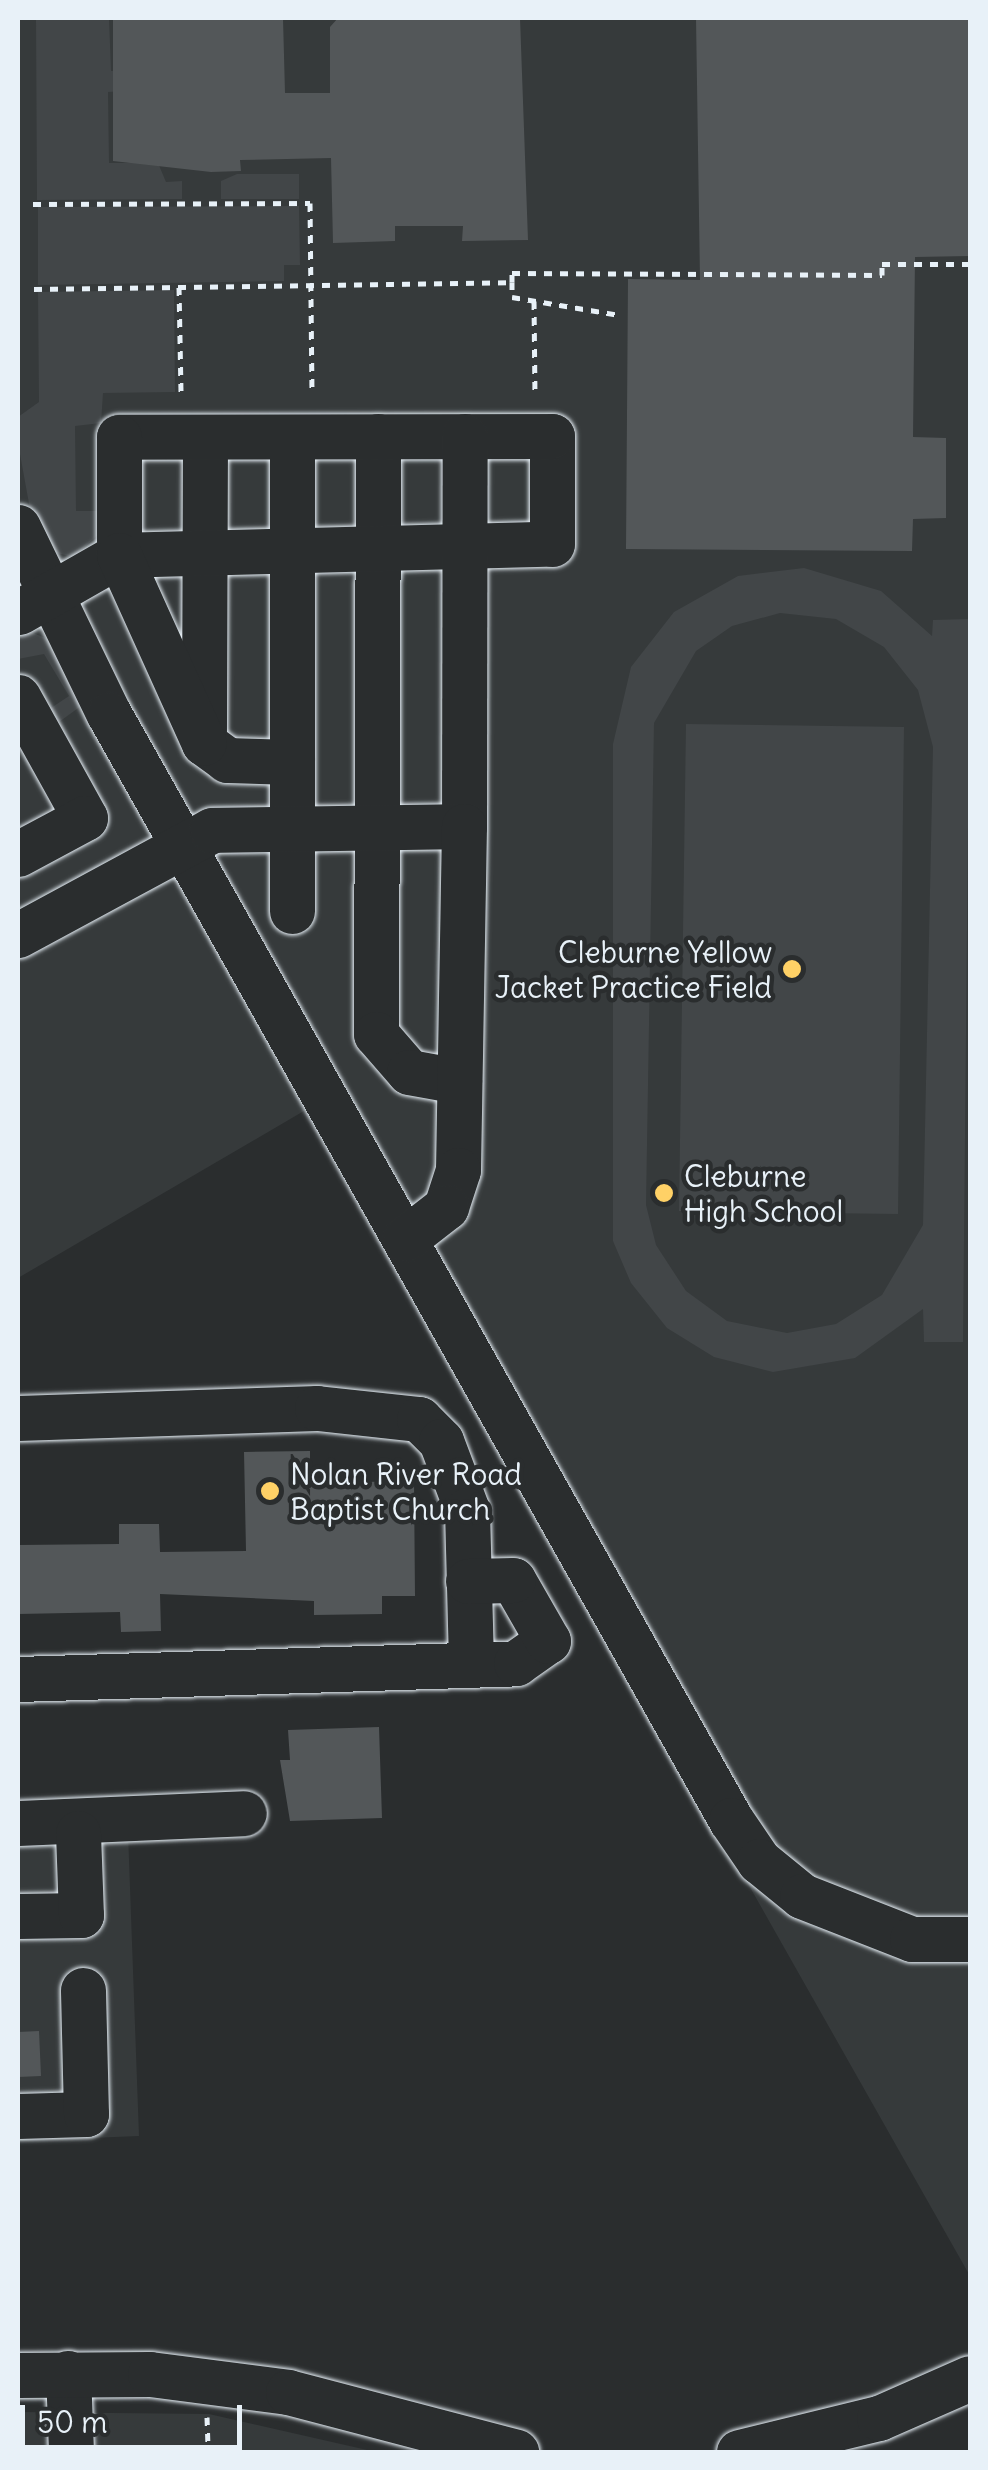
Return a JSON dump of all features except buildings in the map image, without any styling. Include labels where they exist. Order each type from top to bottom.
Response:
[{"type":"street","points":[[378,436],[376,1034],[409,1072],[459,1082]]},
{"type":"street","points":[[405,1239],[455,1192],[464,826],[465,436]]},
{"type":"street","points":[[31,606],[119,555],[205,548],[552,544],[552,436],[119,437],[119,555],[204,743],[227,760],[292,762]]},
{"type":"street","points":[[204,743],[205,437]]},
{"type":"street","points":[[292,437],[292,911]]},
{"type":"street","points":[[18,527],[31,606],[108,714],[759,1861],[853,1922],[912,1938],[970,1940]]},
{"type":"street","points":[[18,697],[85,818],[18,854]]},
{"type":"street","points":[[48,749],[108,714]]},
{"type":"street","points":[[18,935],[182,846],[244,823],[464,826]]},
{"type":"street","points":[[18,1418],[317,1408],[419,1420],[441,1440],[467,1510],[471,1664]]},
{"type":"street","points":[[18,1680],[516,1662],[548,1642],[514,1580],[468,1581]]},
{"type":"street","points":[[18,1823],[244,1813]]},
{"type":"street","points":[[18,1916],[81,1914],[78,1833]]},
{"type":"street","points":[[18,2116],[86,2114],[83,1990]]},
{"type":"street","points":[[68,2373],[71,2452]]},
{"type":"street","points":[[18,2375],[68,2373],[230,2383],[376,2436],[516,2452]]},
{"type":"street","points":[[739,2452],[885,2435],[970,2378]]},
{"type":"path","points":[[34,204],[310,202],[312,394]]},
{"type":"path","points":[[619,314],[512,297],[512,273],[882,275],[882,264],[970,264]]},
{"type":"path","points":[[34,288],[512,282]]},
{"type":"path","points":[[180,286],[181,396]]},
{"type":"path","points":[[534,301],[535,392]]},
{"type":"path","points":[[207,2417],[208,2450]]},
{"type":"shaded area","name":"Cleburne High School","points":[[18,18],[970,18],[970,2276],[309,1108],[18,1278]]},
{"type":"shaded area","points":[[36,18],[109,18],[111,71],[124,71],[124,91],[108,92],[109,163],[158,163],[166,182],[182,181],[182,199],[37,200]]},
{"type":"shaded area","points":[[237,174],[299,174],[299,199],[221,199],[221,181]]},
{"type":"shaded area","points":[[299,206],[300,265],[284,265],[284,281],[38,285],[38,207]]},
{"type":"shaded area","points":[[174,290],[175,392],[103,393],[101,423],[75,426],[76,511],[98,511],[102,531],[73,557],[49,551],[34,531],[18,443],[18,417],[39,402],[38,292]]},
{"type":"shaded area","points":[[804,568],[881,591],[932,636],[933,620],[970,619],[963,1342],[924,1342],[923,1309],[855,1358],[773,1372],[714,1357],[667,1328],[631,1283],[613,1241],[613,744],[631,667],[674,612],[738,576]],"holes":[[[780,613],[836,619],[884,647],[918,690],[933,747],[923,1225],[882,1295],[836,1324],[787,1333],[727,1321],[686,1291],[656,1245],[646,1205],[654,723],[696,651],[732,626]]]},
{"type":"shaded area","points":[[18,627],[48,639],[81,706],[59,722],[48,710],[69,696],[44,654],[18,659]]},
{"type":"shaded area","name":"Cleburne Yellow Jacket Practice Field","points":[[686,724],[904,727],[898,1214],[679,1211]]},
{"type":"shaded area","points":[[128,1832],[139,2136],[18,2141],[18,1835]]},
{"type":"shaded area","points":[[18,2412],[209,2414],[376,2452],[18,2452]]},
{"type":"place","name":"Cleburne Yellow Jacket Practice Field","points":[[792,969]]},
{"type":"place","name":"Cleburne High School","points":[[664,1193]]},
{"type":"place","name":"Nolan River Road Baptist Church","points":[[270,1491]]}]
